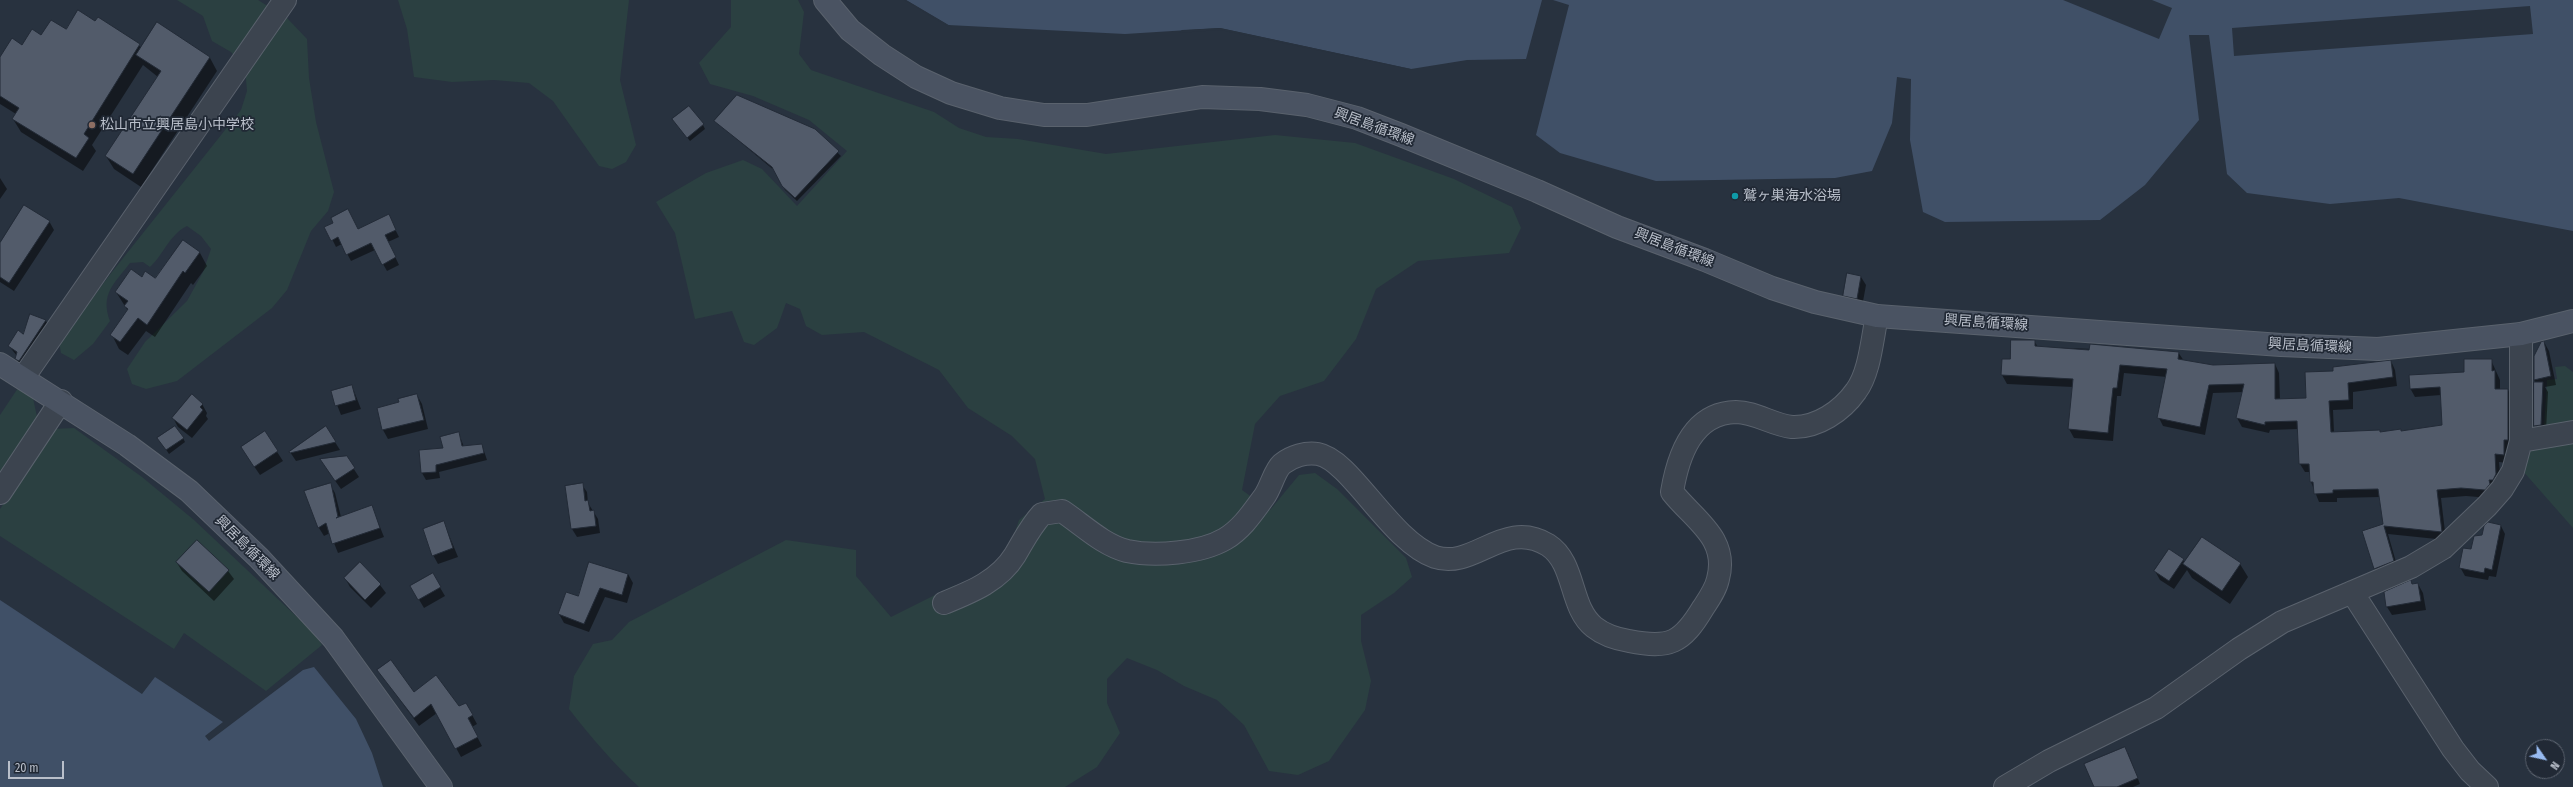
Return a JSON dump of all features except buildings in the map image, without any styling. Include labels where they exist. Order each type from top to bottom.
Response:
[{"type":"main road","name":"興居島循環線","points":[[825,0],[850,30],[882,55],[916,77],[951,93],[1000,108],[1044,115],[1087,115],[1202,97],[1260,99],[1307,105],[1357,118],[1401,135],[1537,191],[1617,227],[1705,260],[1772,288],[1815,302],[1877,316],[2281,345],[2378,349],[2521,334],[2573,321]]},
{"type":"main road","name":"興居島循環線","points":[[0,364],[61,401],[127,445],[189,491],[258,558],[333,638],[441,787]]},
{"type":"street","points":[[24,378],[285,0]]},
{"type":"street","points":[[944,603],[979,588],[1001,572],[1014,556],[1029,528],[1042,514],[1062,511],[1103,540],[1127,551],[1168,553],[1196,550],[1225,539],[1245,523],[1269,489],[1281,465],[1301,454],[1320,454],[1338,465],[1394,527],[1417,549],[1436,557],[1452,560],[1509,537],[1533,538],[1550,546],[1563,563],[1581,610],[1593,627],[1613,638],[1650,645],[1672,642],[1689,631],[1717,585],[1722,566],[1716,542],[1672,492],[1677,465],[1688,439],[1710,418],[1736,412],[1791,427],[1812,425],[1827,418],[1857,391],[1865,368],[1877,316]]},
{"type":"street","points":[[2005,787],[2049,761],[2156,708],[2239,649],[2282,622],[2411,568],[2443,548],[2502,489],[2513,471],[2521,441],[2521,334]]},
{"type":"street","points":[[0,493],[61,401]]},
{"type":"street","points":[[2521,441],[2573,432]]},
{"type":"street","points":[[2352,592],[2453,749],[2470,771],[2487,787]]},
{"type":"green space","points":[[177,0],[258,0],[287,18],[307,39],[309,78],[316,122],[334,192],[328,211],[311,231],[287,290],[272,308],[177,381],[146,389],[132,384],[127,369],[145,342],[187,301],[203,272],[211,249],[201,236],[187,226],[176,234],[150,267],[143,262],[130,263],[114,283],[108,296],[107,304],[107,312],[110,321],[93,344],[74,360],[61,353],[59,342],[112,272],[241,110],[247,91],[245,68],[231,52],[212,41],[203,16]]},
{"type":"green space","points":[[398,0],[629,0],[620,80],[636,145],[626,162],[612,169],[599,166],[553,101],[529,83],[494,80],[452,82],[414,77],[407,29]]},
{"type":"green space","points":[[731,0],[798,0],[804,12],[799,54],[811,70],[934,112],[959,128],[986,137],[1018,139],[1106,154],[1275,135],[1355,143],[1454,179],[1512,207],[1521,228],[1509,253],[1418,261],[1376,289],[1356,339],[1324,381],[1280,396],[1255,424],[1242,490],[1270,510],[1299,475],[1315,473],[1337,489],[1406,558],[1412,577],[1394,593],[1361,615],[1361,641],[1371,681],[1365,710],[1329,761],[1298,775],[1269,771],[1244,725],[1217,700],[1184,686],[1157,670],[1127,658],[1107,679],[1107,703],[1120,733],[1097,767],[1065,787],[639,787],[602,750],[569,709],[574,676],[593,644],[612,640],[629,622],[786,540],[856,550],[856,576],[891,617],[953,586],[970,582],[998,564],[1013,538],[1019,520],[1045,499],[1035,459],[1012,436],[968,408],[939,370],[864,332],[822,335],[806,326],[800,309],[786,303],[777,328],[754,345],[744,342],[732,311],[695,319],[675,233],[656,202],[706,173],[743,160],[762,169],[797,206],[847,151],[809,120],[753,96],[710,84],[699,63],[731,27]]},
{"type":"green space","points":[[2565,366],[2573,372],[2573,428],[2544,427],[2547,380],[2557,379],[2555,367]]},
{"type":"green space","points":[[18,388],[33,398],[37,417],[0,472],[0,415]]},
{"type":"green space","points":[[74,428],[142,477],[194,520],[314,633],[322,645],[266,691],[184,633],[174,649],[0,536],[0,509],[53,429]]},
{"type":"green space","points":[[2573,439],[2573,528],[2522,470],[2525,460],[2534,448],[2547,443]]},
{"type":"water","points":[[906,0],[1542,0],[1526,59],[1467,60],[1411,69],[1220,28],[1125,34],[948,25]]},
{"type":"water","points":[[1553,0],[2573,0],[2573,231],[2399,198],[2330,204],[2247,193],[2227,174],[2209,35],[2189,35],[2199,120],[2145,185],[2100,220],[1945,222],[1923,212],[1910,140],[1911,79],[1897,77],[1892,123],[1872,171],[1835,178],[1656,181],[1560,153],[1536,135],[1569,5]]},
{"type":"water","points":[[0,600],[142,694],[155,677],[223,722],[205,736],[209,741],[303,670],[314,667],[356,719],[372,753],[383,787],[0,787]]},
{"type":"pier","points":[[904,0],[906,0],[952,27],[947,26]]},
{"type":"pier","points":[[2063,0],[2152,0],[2172,8],[2159,39]]},
{"type":"pier","points":[[2530,6],[2533,34],[2234,56],[2232,28]]},
{"type":"pier","points":[[1220,28],[1413,70],[1220,30],[1178,33],[1182,30]]},
{"type":"place","name":"松山市立興居島小中学校","points":[[92,125]]},
{"type":"place","name":"鷲ヶ巣海水浴場","points":[[1735,196]]}]
